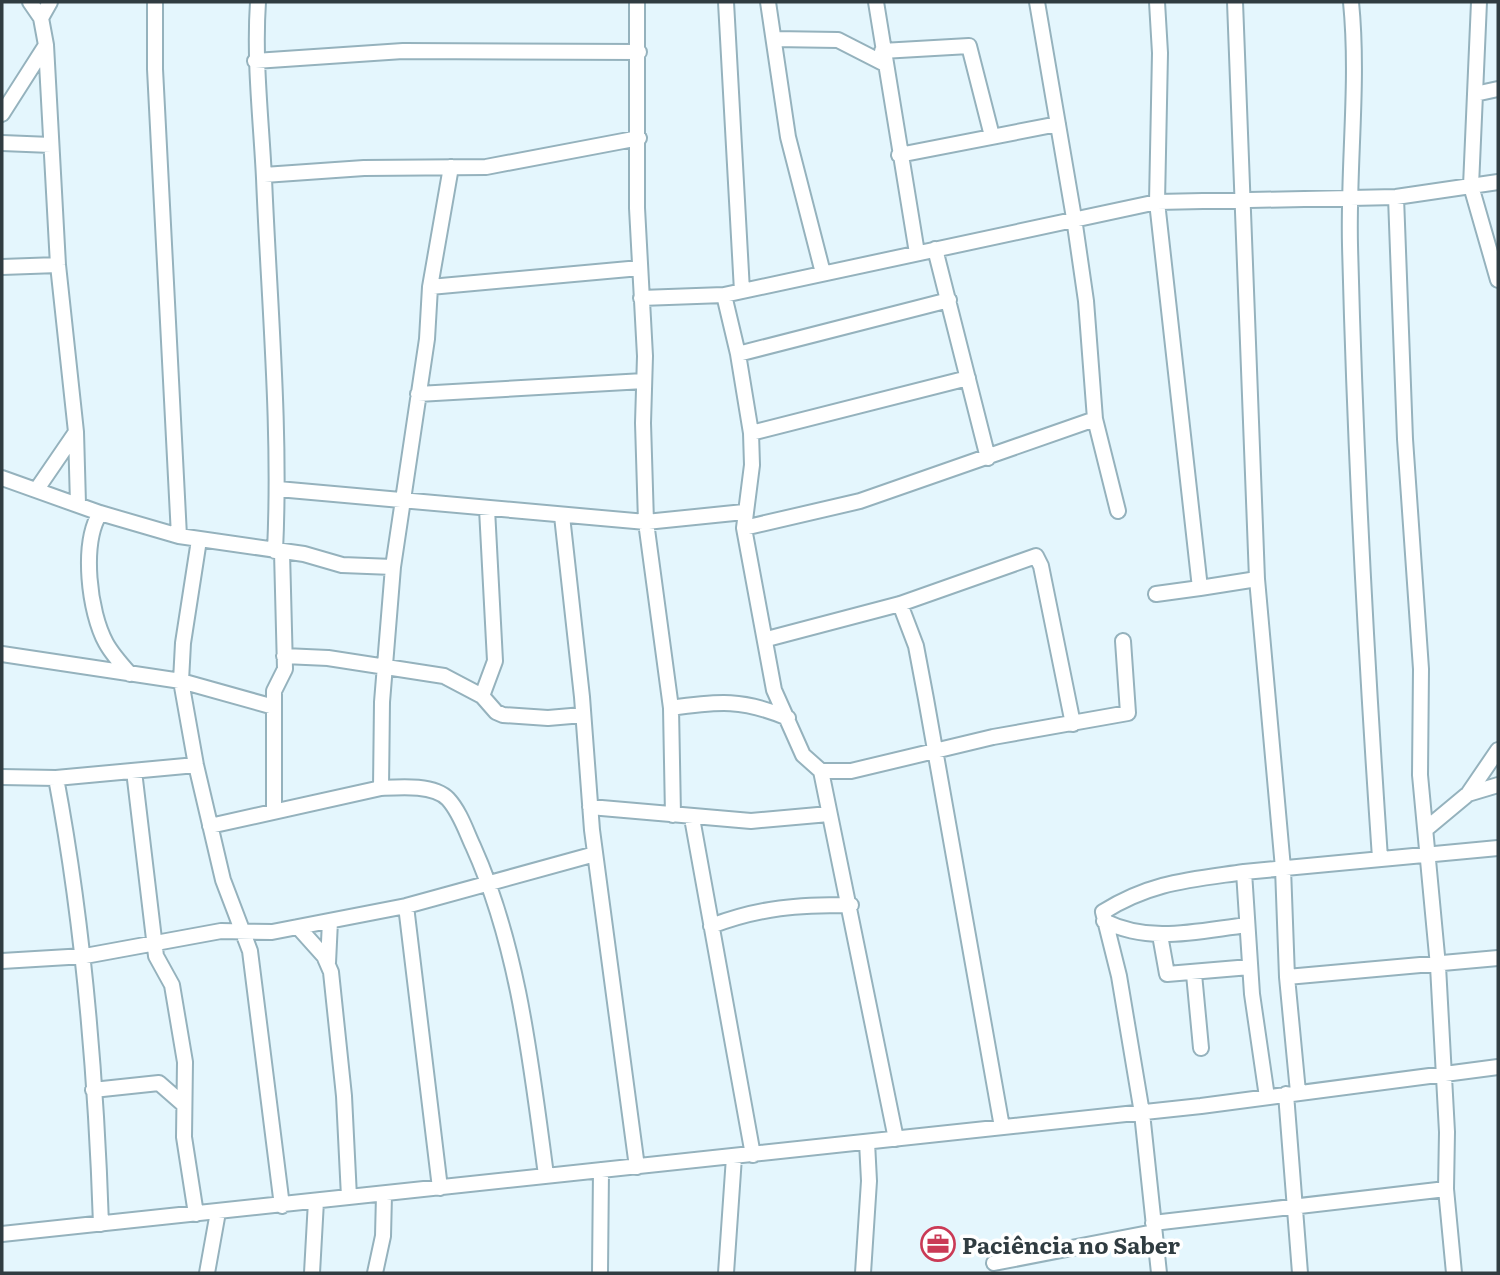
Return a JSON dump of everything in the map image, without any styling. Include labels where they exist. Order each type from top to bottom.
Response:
[{"type":"street","points":[[30,2],[41,18],[46,45],[58,265],[76,432],[78,505]]},
{"type":"street","points":[[41,18],[50,2]]},
{"type":"street","points":[[155,2],[155,69],[179,536]]},
{"type":"street","points":[[258,2],[255,61],[264,175],[285,669],[274,691],[274,810]]},
{"type":"street","points":[[637,2],[646,522],[671,708],[673,815]]},
{"type":"street","points":[[726,2],[742,291]]},
{"type":"street","points":[[768,2],[788,137],[823,274]]},
{"type":"street","points":[[876,2],[917,253]]},
{"type":"street","points":[[1037,2],[1086,301],[1095,419],[1118,511]]},
{"type":"street","points":[[1157,2],[1160,53],[1157,202],[1199,588]]},
{"type":"street","points":[[1235,2],[1257,579],[1283,868],[1292,1093],[1293,1204],[1300,1273]]},
{"type":"street","points":[[1351,2],[1355,40],[1348,197],[1355,424],[1380,858]]},
{"type":"street","points":[[1479,2],[1471,186],[1483,220],[1498,280]]},
{"type":"street","points":[[774,39],[838,40],[883,57],[969,46],[992,136]]},
{"type":"street","points":[[2,114],[46,45]]},
{"type":"street","points":[[255,61],[403,51],[639,52]]},
{"type":"street","points":[[1475,94],[1498,89]]},
{"type":"street","points":[[899,155],[1058,124]]},
{"type":"street","points":[[264,175],[364,168],[520,163],[639,138]]},
{"type":"street","points":[[2,143],[51,145]]},
{"type":"street","points":[[381,788],[385,668],[393,567],[427,340],[430,287],[451,167]]},
{"type":"street","points":[[641,298],[724,295],[1157,202],[1396,197],[1498,182]]},
{"type":"street","points":[[1396,197],[1405,439],[1421,668],[1420,775],[1438,966],[1444,1073],[1446,1189],[1454,1273]]},
{"type":"street","points":[[935,249],[988,458]]},
{"type":"street","points":[[2,267],[58,265]]},
{"type":"street","points":[[430,287],[640,268]]},
{"type":"street","points":[[724,295],[738,354],[751,433],[752,465],[744,528],[767,639],[774,690],[803,755],[821,771],[851,905],[896,1139]]},
{"type":"street","points":[[738,354],[949,300]]},
{"type":"street","points":[[751,433],[968,378]]},
{"type":"street","points":[[418,394],[644,381]]},
{"type":"street","points":[[744,528],[860,501],[1095,419]]},
{"type":"street","points":[[37,489],[76,432]]},
{"type":"street","points":[[2,478],[100,513],[179,536],[342,565],[393,567]]},
{"type":"street","points":[[278,489],[646,522],[744,512]]},
{"type":"street","points":[[482,696],[495,661],[487,509]]},
{"type":"street","points":[[100,513],[90,537],[93,600],[104,641],[130,674]]},
{"type":"street","points":[[562,516],[595,854],[637,1167]]},
{"type":"street","points":[[199,540],[183,643],[181,681],[210,827],[231,909],[250,951],[282,1206]]},
{"type":"street","points":[[767,639],[900,604],[1035,556],[1041,566],[1073,724]]},
{"type":"street","points":[[1156,594],[1257,579]]},
{"type":"street","points":[[900,604],[916,646],[1002,1127]]},
{"type":"street","points":[[821,771],[851,771],[993,737],[1128,713],[1123,641]]},
{"type":"street","points":[[2,654],[181,681],[274,707]]},
{"type":"street","points":[[284,656],[328,658],[444,677],[482,696],[496,712],[503,715],[548,718],[583,715]]},
{"type":"street","points":[[671,708],[722,701],[759,706],[788,718]]},
{"type":"street","points":[[1426,829],[1468,794],[1498,751]]},
{"type":"street","points":[[2,777],[55,778],[196,765]]},
{"type":"street","points":[[134,771],[156,957],[172,985],[185,1062],[184,1137],[196,1214]]},
{"type":"street","points":[[55,778],[75,880],[85,956],[101,1224]]},
{"type":"street","points":[[1468,794],[1498,785]]},
{"type":"street","points":[[210,827],[274,810],[381,788],[402,786],[447,797],[460,818],[490,883],[526,1034],[546,1175]]},
{"type":"street","points":[[590,807],[692,818],[766,822],[829,814]]},
{"type":"street","points":[[692,818],[753,1154]]},
{"type":"street","points":[[1159,1273],[1142,1113],[1119,976],[1103,912],[1144,889],[1244,872],[1498,848]]},
{"type":"street","points":[[2,961],[85,956],[221,931],[242,929],[272,932],[405,906],[595,854]]},
{"type":"street","points":[[1244,872],[1250,967],[1267,1097]]},
{"type":"street","points":[[711,926],[744,913],[783,905],[851,905]]},
{"type":"street","points":[[405,906],[440,1188]]},
{"type":"street","points":[[221,931],[231,909]]},
{"type":"street","points":[[1104,920],[1128,932],[1160,935],[1247,925]]},
{"type":"street","points":[[330,921],[328,962],[334,988],[349,1197]]},
{"type":"street","points":[[298,927],[328,962]]},
{"type":"street","points":[[250,951],[272,932]]},
{"type":"street","points":[[1160,935],[1167,974],[1194,974],[1250,967]]},
{"type":"street","points":[[1287,977],[1438,966],[1498,958]]},
{"type":"street","points":[[1194,974],[1201,1048]]},
{"type":"street","points":[[2,1234],[1142,1113],[1498,1067]]},
{"type":"street","points":[[93,1090],[159,1083],[183,1104]]},
{"type":"street","points":[[863,1273],[869,1181],[867,1142]]},
{"type":"street","points":[[726,1273],[734,1157]]},
{"type":"street","points":[[600,1273],[601,1171]]},
{"type":"street","points":[[993,1262],[1154,1227],[1293,1204],[1446,1189]]},
{"type":"street","points":[[375,1273],[383,1236],[384,1195]]},
{"type":"street","points":[[312,1273],[316,1201]]},
{"type":"street","points":[[207,1273],[218,1212]]},
{"type":"place","name":"Paciência no Saber","points":[[938,1244]]}]
